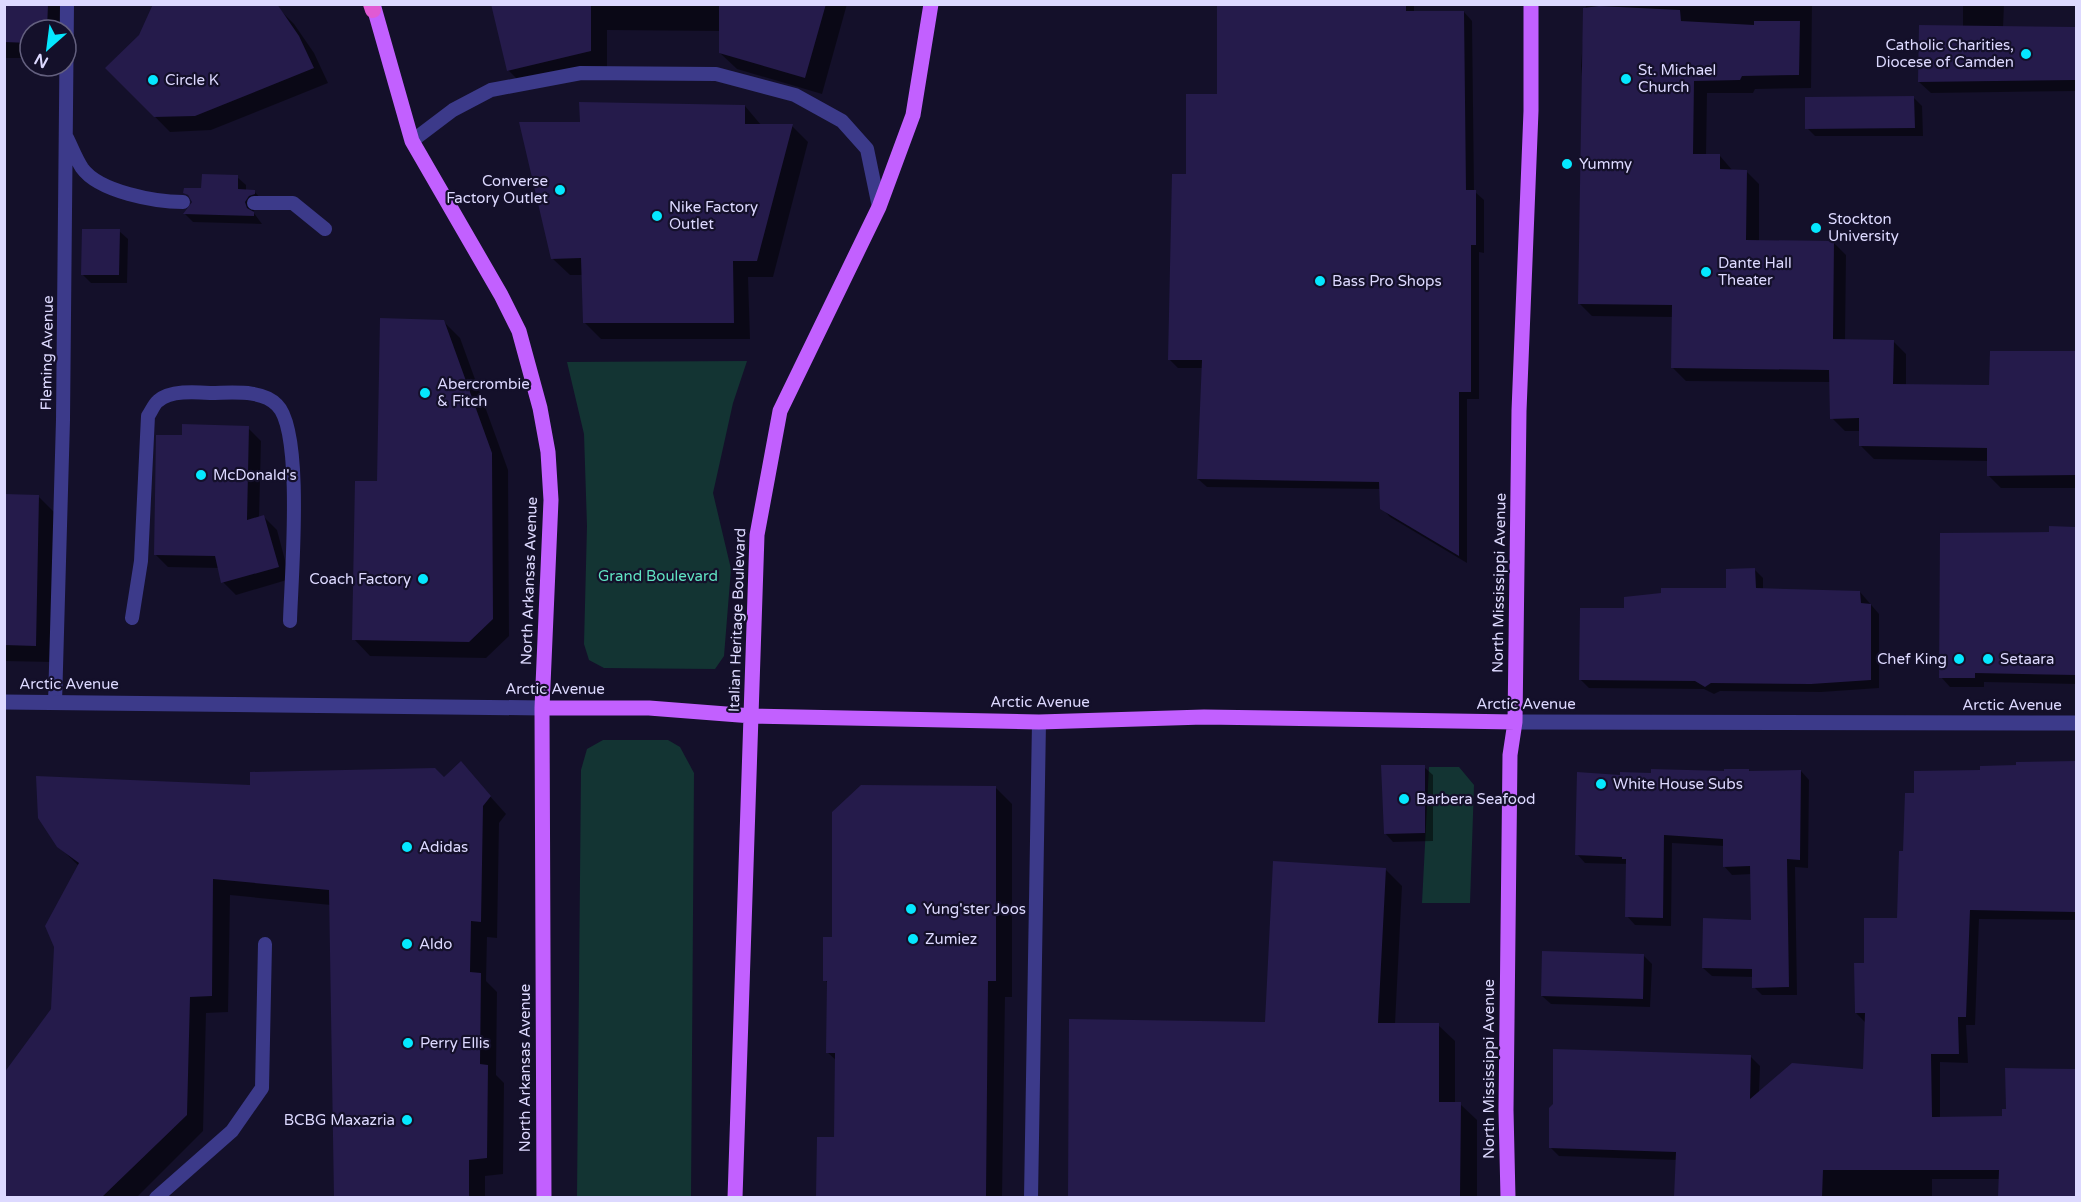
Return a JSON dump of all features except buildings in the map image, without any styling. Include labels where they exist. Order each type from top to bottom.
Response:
[{"type":"main road","name":"Italian Heritage Boulevard","points":[[735,1197],[757,535],[780,411],[879,207],[913,115],[931,4]]},
{"type":"main road","name":"North Mississippi Avenue","points":[[1508,1197],[1506,1099],[1510,755],[1515,722],[1519,411],[1531,111],[1531,4]]},
{"type":"main road","name":"North Arkansas Avenue","points":[[372,6],[412,141],[501,295],[519,331],[540,408],[548,452],[551,500],[542,708],[544,1197]]},
{"type":"main road","name":"Arctic Avenue","points":[[542,708],[649,708],[752,717],[1039,722],[1204,717],[1515,722]]},
{"type":"street","name":"Arctic Avenue","points":[[4,702],[542,708]]},
{"type":"street","name":"Arctic Avenue","points":[[1515,722],[2076,723]]},
{"type":"lane","name":"Fleming Avenue","points":[[55,703],[63,420],[67,4]]},
{"type":"lane","points":[[412,141],[453,110],[491,90],[581,73],[716,74],[795,95],[842,122],[867,148],[879,207]]},
{"type":"lane","points":[[66,136],[83,170],[111,188],[162,202],[183,202]]},
{"type":"lane","points":[[254,203],[293,203],[325,229]]},
{"type":"lane","points":[[132,618],[141,561],[148,416],[157,401],[172,394],[230,393],[253,394],[277,404],[290,426],[294,484],[290,621]]},
{"type":"lane","points":[[1031,1197],[1039,722]]},
{"type":"lane","points":[[156,1197],[232,1131],[262,1088],[265,944]]},
{"type":"green space","name":"Grand Boulevard","points":[[747,361],[733,403],[713,493],[731,569],[724,656],[715,669],[604,668],[589,660],[584,644],[587,526],[584,434],[567,362]]},
{"type":"green space","points":[[603,740],[668,740],[680,747],[694,773],[691,1197],[577,1197],[581,770],[587,749]]},
{"type":"green space","points":[[1429,767],[1459,767],[1474,785],[1470,903],[1422,903]]},
{"type":"place","name":"Catholic Charities, Diocese of Camden","points":[[2026,54]]},
{"type":"place","name":"St. Michael Church","points":[[1626,79]]},
{"type":"place","name":"Circle K","points":[[153,80]]},
{"type":"place","name":"Yummy","points":[[1567,164]]},
{"type":"place","name":"Converse Factory Outlet","points":[[560,190]]},
{"type":"place","name":"Nike Factory Outlet","points":[[657,216]]},
{"type":"place","name":"Stockton University","points":[[1816,228]]},
{"type":"place","name":"Dante Hall Theater","points":[[1706,272]]},
{"type":"place","name":"Bass Pro Shops","points":[[1320,281]]},
{"type":"place","name":"Abercrombie & Fitch","points":[[425,393]]},
{"type":"place","name":"McDonald's","points":[[201,475]]},
{"type":"place","name":"Coach Factory","points":[[423,579]]},
{"type":"place","name":"Chef King","points":[[1959,659]]},
{"type":"place","name":"Setaara","points":[[1988,659]]},
{"type":"place","name":"White House Subs","points":[[1601,784]]},
{"type":"place","name":"Barbera Seafood","points":[[1404,799]]},
{"type":"place","name":"Adidas","points":[[407,847]]},
{"type":"place","name":"Yung'ster Joos","points":[[911,909]]},
{"type":"place","name":"Zumiez","points":[[913,939]]},
{"type":"place","name":"Aldo","points":[[407,944]]},
{"type":"place","name":"Perry Ellis","points":[[408,1043]]},
{"type":"place","name":"BCBG Maxazria","points":[[407,1120]]}]
